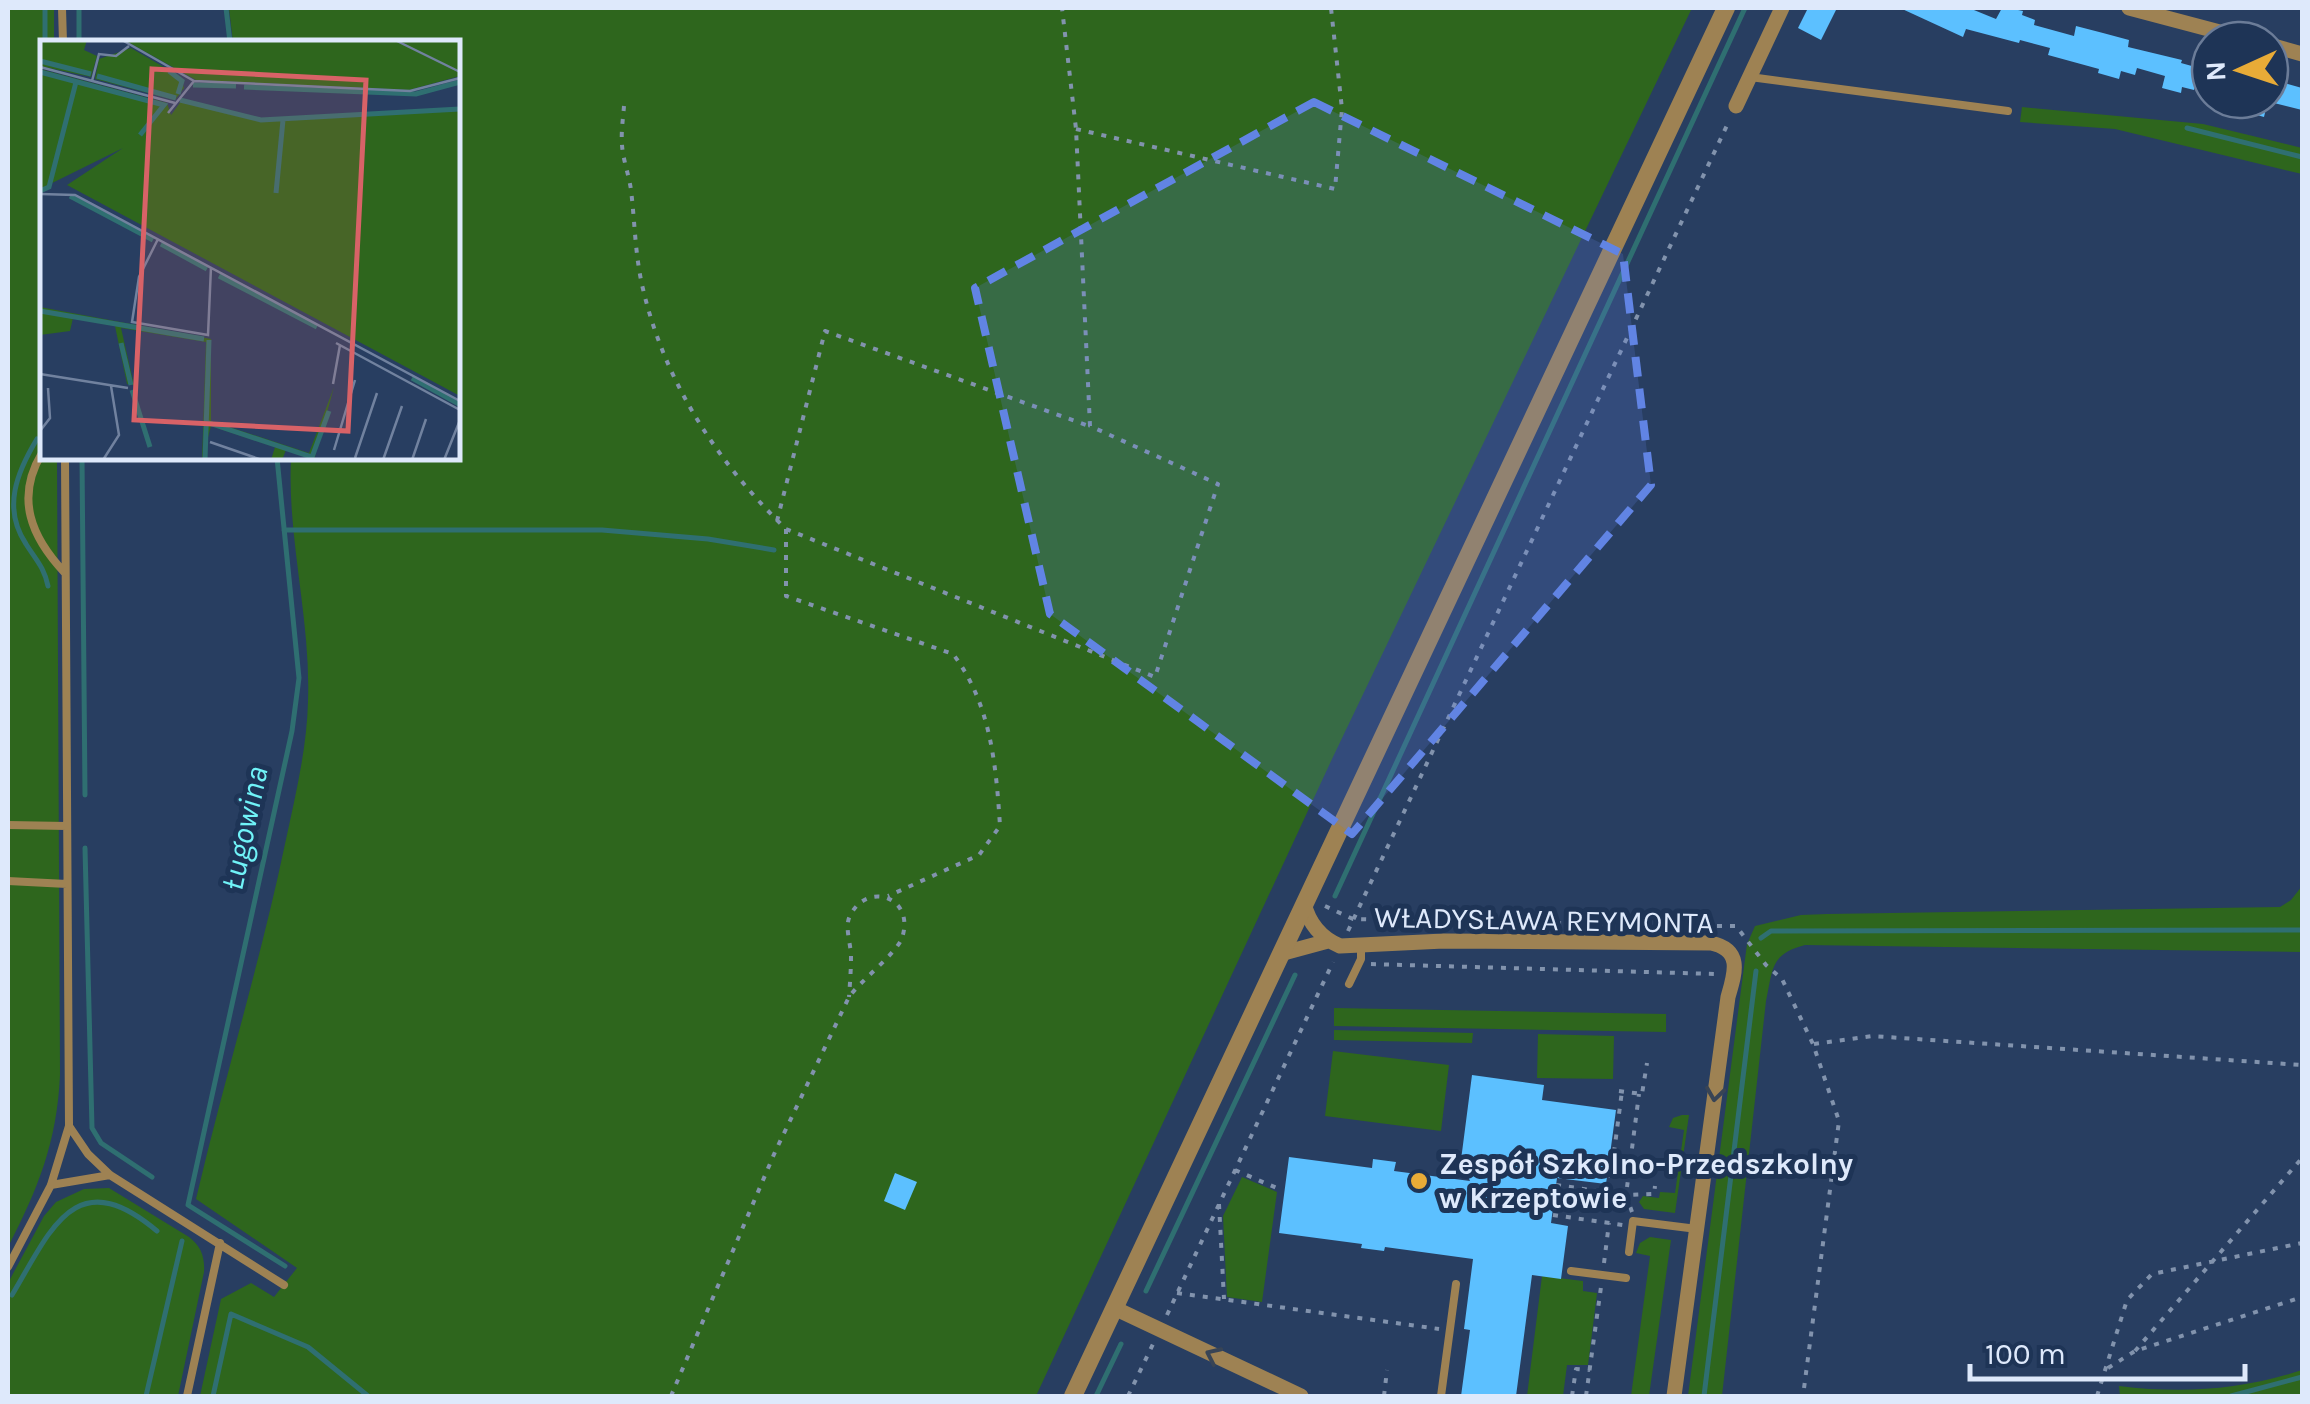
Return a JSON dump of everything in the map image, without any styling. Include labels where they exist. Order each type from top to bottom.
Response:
[{"type":"street","points":[[1073,1396],[1726,8]]},
{"type":"street","points":[[1736,106],[1782,8]]},
{"type":"street","points":[[2130,8],[2190,24]]},
{"type":"street","points":[[1306,900],[1309,919],[1328,940]]},
{"type":"street","name":"WŁADYSŁAWA REYMONTA","points":[[1280,954],[1328,940],[1340,946],[1433,941],[1711,943],[1727,948],[1734,961],[1734,978],[1728,998],[1674,1396]]},
{"type":"street","points":[[1114,1308],[1301,1396]]},
{"type":"lane","points":[[62,8],[62,40]]},
{"type":"lane","points":[[1750,77],[2008,112]]},
{"type":"lane","points":[[40,457],[32,472],[27,510],[40,544],[65,572]]},
{"type":"lane","points":[[8,1267],[51,1185],[68,1126],[65,460]]},
{"type":"lane","points":[[8,825],[67,826]]},
{"type":"lane","points":[[8,882],[67,884]]},
{"type":"lane","points":[[1349,984],[1359,964],[1361,945]]},
{"type":"lane","points":[[68,1126],[110,1175],[284,1286]]},
{"type":"lane","points":[[51,1185],[110,1175]]},
{"type":"lane","points":[[1629,1252],[1633,1224],[1697,1229]]},
{"type":"lane","points":[[187,1396],[220,1243]]},
{"type":"lane","points":[[1572,1271],[1626,1278]]},
{"type":"lane","points":[[1441,1396],[1456,1284]]},
{"type":"path","points":[[1062,8],[1076,129],[1090,426]]},
{"type":"path","points":[[1076,129],[1335,189],[1342,109],[1332,8]]},
{"type":"path","points":[[624,106],[622,144],[634,236],[643,290],[657,333],[683,396],[708,440],[749,494],[786,529],[1155,677],[1218,484],[1090,426],[825,332],[778,520]]},
{"type":"path","points":[[1346,933],[1736,106]]},
{"type":"path","points":[[786,529],[786,596],[953,654],[967,673],[987,717],[1000,826],[979,855],[888,896],[874,896],[855,908],[847,922],[852,954],[849,996]]},
{"type":"path","points":[[672,1396],[775,1152],[849,996],[893,952],[902,937],[903,918],[898,904],[888,896]]},
{"type":"path","points":[[1306,900],[1353,919],[1602,924]]},
{"type":"path","points":[[1717,926],[1736,926],[1766,965],[1782,978],[1813,1044],[1839,1121],[1804,1396]]},
{"type":"path","points":[[1128,1396],[1336,956]]},
{"type":"path","points":[[1332,964],[1713,972]]},
{"type":"path","points":[[1813,1044],[1872,1036],[2302,1065]]},
{"type":"path","points":[[1552,1216],[1633,1224],[1632,1206],[1626,1194],[1646,1063]]},
{"type":"path","points":[[1609,1192],[1620,1091],[1639,1094]]},
{"type":"path","points":[[2135,1351],[2302,1158]]},
{"type":"path","points":[[1236,1170],[1279,1189]]},
{"type":"path","points":[[1556,1186],[1626,1194],[1654,1194],[1655,1186]]},
{"type":"path","points":[[1220,1204],[1224,1300]]},
{"type":"path","points":[[1586,1396],[1609,1223]]},
{"type":"path","points":[[2098,1396],[2127,1300],[2152,1274],[2302,1243]]},
{"type":"path","points":[[1178,1293],[1439,1328]]},
{"type":"path","points":[[2108,1368],[2135,1351],[2302,1297]]},
{"type":"path","points":[[1572,1396],[1576,1369],[1590,1370]]},
{"type":"path","points":[[1384,1396],[1387,1370]]},
{"type":"highlighted area","points":[[1314,102],[1623,254],[1651,485],[1352,834],[1050,614],[975,288]]},
{"type":"green space","points":[[8,8],[54,8],[54,40],[40,40],[40,460],[57,460],[60,1075],[55,1122],[44,1164],[8,1247]]},
{"type":"green space","points":[[229,8],[1692,8],[1332,759],[1036,1396],[200,1396],[221,1299],[251,1283],[274,1297],[297,1268],[196,1199],[275,889],[305,737],[308,670],[292,519],[291,460],[460,460],[460,40],[233,40]]},
{"type":"green space","points":[[2022,107],[2203,124],[2302,148],[2302,174],[2115,129],[2020,122]]},
{"type":"green space","points":[[2302,886],[2302,952],[1805,945],[1785,953],[1775,964],[1766,1001],[1722,1396],[1688,1396],[1747,944],[1755,926],[1801,915],[1827,914],[2280,907]]},
{"type":"green space","points":[[1334,1008],[1666,1014],[1666,1032],[1334,1026]]},
{"type":"green space","points":[[1334,1030],[1473,1033],[1472,1043],[1334,1040]]},
{"type":"green space","points":[[1538,1034],[1614,1036],[1613,1079],[1537,1078]]},
{"type":"green space","points":[[1333,1051],[1449,1065],[1441,1131],[1325,1116]]},
{"type":"green space","points":[[1689,1115],[1675,1213],[1644,1209],[1639,1202],[1643,1196],[1659,1198],[1660,1192],[1675,1193],[1684,1130],[1669,1127],[1673,1118]]},
{"type":"green space","points":[[1242,1177],[1277,1192],[1262,1302],[1227,1297],[1223,1216]]},
{"type":"green space","points":[[109,1188],[189,1237],[203,1257],[204,1272],[178,1396],[8,1396],[8,1283],[44,1216],[56,1202],[84,1189]]},
{"type":"green space","points":[[1650,1237],[1671,1240],[1649,1396],[1631,1396],[1650,1256],[1636,1253],[1640,1243]]},
{"type":"green space","points":[[1542,1276],[1583,1281],[1583,1291],[1597,1293],[1588,1365],[1567,1365],[1563,1396],[1527,1396]]},
{"type":"green space","points":[[2302,1370],[2302,1394],[2294,1396],[2120,1396],[2119,1386],[2212,1389]]},
{"type":"building","points":[[1808,8],[1837,8],[1821,40],[1798,28]]},
{"type":"building","points":[[1900,8],[1969,8],[1996,19],[2002,8],[2008,8],[2023,11],[2022,15],[2035,20],[2034,25],[2074,36],[2076,26],[2129,40],[2128,47],[2190,66],[2190,89],[2182,87],[2181,93],[2162,88],[2165,76],[2137,68],[2135,75],[2121,71],[2119,79],[2098,73],[2099,69],[2048,55],[2050,48],[2020,40],[2019,43],[1966,29],[1963,37]]},
{"type":"building","points":[[2290,85],[2302,88],[2302,110],[2290,107]]},
{"type":"building","points":[[1472,1075],[1544,1085],[1542,1100],[1616,1110],[1606,1184],[1557,1178],[1551,1223],[1568,1226],[1561,1279],[1532,1275],[1516,1396],[1461,1396],[1470,1330],[1464,1329],[1473,1259],[1385,1247],[1384,1251],[1361,1248],[1362,1244],[1279,1233],[1289,1157],[1372,1168],[1373,1159],[1396,1162],[1394,1171],[1470,1181],[1461,1160]]},
{"type":"building","points":[[895,1173],[917,1182],[905,1210],[884,1201]]},
{"type":"waterway","points":[[45,8],[45,40]]},
{"type":"waterway","points":[[79,8],[79,40]]},
{"type":"waterway","name":"Ługowina","points":[[226,8],[230,40]]},
{"type":"waterway","points":[[1335,896],[1745,8]]},
{"type":"waterway","points":[[2187,128],[2302,157]]},
{"type":"waterway","points":[[37,439],[18,477],[14,504],[19,531],[48,586]]},
{"type":"waterway","points":[[82,460],[85,795]]},
{"type":"waterway","name":"Ługowina","points":[[277,460],[299,678],[292,731],[188,1205],[285,1266]]},
{"type":"waterway","points":[[284,530],[602,530],[708,539],[774,550]]},
{"type":"waterway","points":[[85,848],[92,1128],[101,1143],[152,1177]]},
{"type":"waterway","points":[[1761,938],[1771,931],[2302,930]]},
{"type":"waterway","points":[[1704,1396],[1756,971]]},
{"type":"waterway","points":[[1146,1291],[1295,975]]},
{"type":"waterway","points":[[12,1295],[53,1228],[85,1204],[105,1203],[129,1211],[157,1231]]},
{"type":"waterway","name":"Ługowina","points":[[146,1396],[182,1241]]},
{"type":"waterway","points":[[213,1396],[231,1314],[308,1347],[368,1396]]},
{"type":"waterway","points":[[1096,1396],[1121,1344]]},
{"type":"waterway","points":[[2231,1396],[2302,1377]]},
{"type":"place","name":"Zespół Szkolno-Przedszkolny w Krzeptowie","points":[[1419,1181]]}]
